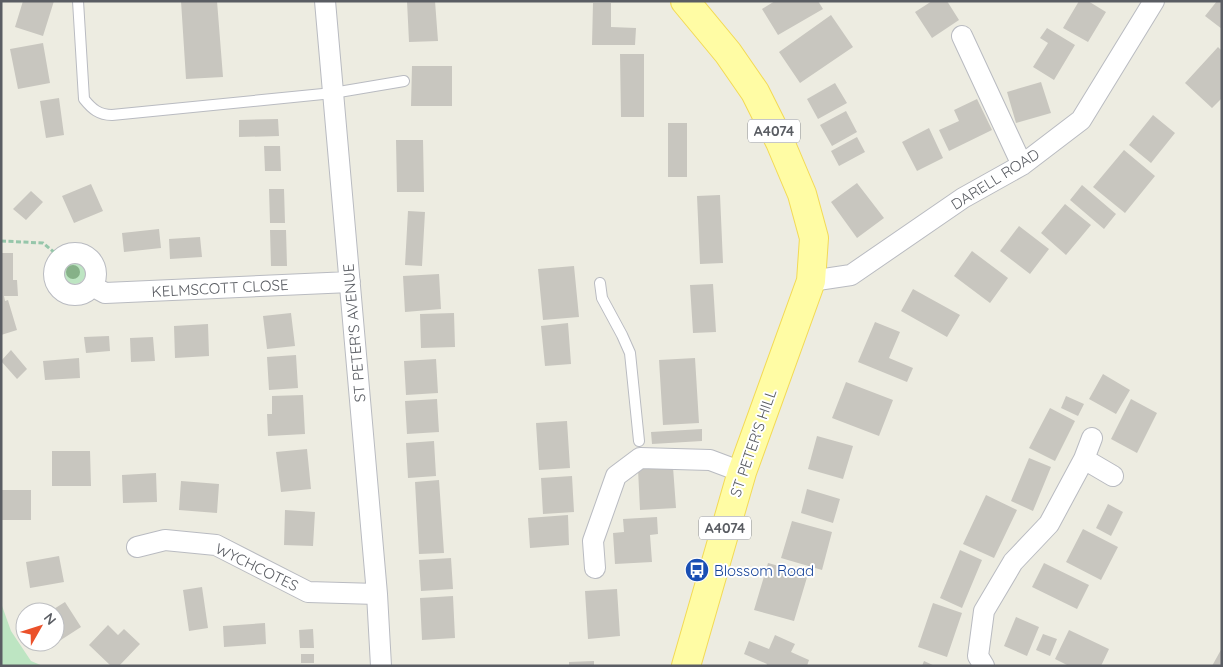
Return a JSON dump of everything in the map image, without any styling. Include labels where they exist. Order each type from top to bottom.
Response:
[{"type":"main road","name":"A4074","points":[[685,1],[728,53],[755,92],[780,142],[802,194],[814,238],[811,281]]},
{"type":"main road","name":"ST PETER'S HILL","points":[[686,666],[742,472],[811,281]]},
{"type":"street","name":"ST PETER'S AVENUE","points":[[325,1],[377,594],[381,666]]},
{"type":"street","name":"DARELL ROAD","points":[[811,281],[851,275],[963,198],[1022,165],[1081,120],[1154,1]]},
{"type":"street","points":[[962,36],[1022,165]]},
{"type":"street","points":[[74,253],[87,256],[95,266],[96,273],[92,286],[81,294],[74,294],[62,289],[55,277],[57,263],[61,258],[74,253]]},
{"type":"street","name":"KELMSCOTT CLOSE","points":[[92,286],[105,293],[350,282]]},
{"type":"street","points":[[984,666],[978,656],[984,611],[1013,562],[1050,524],[1084,459],[1092,438]]},
{"type":"street","points":[[595,568],[592,541],[616,476],[640,450],[710,460],[742,472]]},
{"type":"street","points":[[1084,459],[1113,476]]},
{"type":"street","name":"WYCHCOTES","points":[[138,546],[165,540],[216,545],[308,592],[377,594]]},
{"type":"lane","points":[[78,1],[84,99],[92,109],[102,115],[333,93],[404,81]]},
{"type":"lane","points":[[600,282],[602,298],[630,353],[640,450]]},
{"type":"path","points":[[1,241],[43,243],[61,258]]},
{"type":"green space","points":[[74,260],[83,263],[86,272],[83,281],[74,284],[65,281],[62,272],[65,263]]},
{"type":"green space","points":[[1,603],[15,637],[15,652],[25,652],[31,661],[43,666],[1,666]]},
{"type":"building","points":[[23,1],[54,1],[43,36],[15,27]]},
{"type":"building","points":[[181,1],[217,1],[223,77],[186,79]]},
{"type":"building","points":[[407,1],[435,1],[438,41],[409,42]]},
{"type":"building","points":[[775,1],[818,1],[823,9],[778,35],[762,9]]},
{"type":"building","points":[[932,1],[947,1],[959,20],[932,38],[915,12]]},
{"type":"building","points":[[1079,1],[1088,1],[1106,12],[1088,42],[1063,28]]},
{"type":"building","points":[[1217,1],[1222,1],[1222,29],[1205,16]]},
{"type":"building","points":[[593,3],[611,3],[611,27],[636,28],[635,45],[592,45]]},
{"type":"building","points":[[831,15],[853,47],[800,83],[779,52]]},
{"type":"building","points":[[1047,28],[1075,45],[1054,80],[1033,67],[1048,43],[1040,38]]},
{"type":"building","points":[[43,43],[50,83],[18,89],[10,49]]},
{"type":"building","points":[[1218,47],[1222,51],[1222,98],[1212,108],[1185,83]]},
{"type":"building","points":[[620,54],[644,54],[644,117],[621,117]]},
{"type":"building","points":[[412,66],[452,66],[452,106],[411,106]]},
{"type":"building","points":[[1041,82],[1051,113],[1016,123],[1007,92]]},
{"type":"building","points":[[835,83],[847,103],[818,119],[807,99]]},
{"type":"building","points":[[59,98],[64,135],[46,138],[40,101]]},
{"type":"building","points":[[977,99],[992,130],[949,151],[939,130],[959,121],[954,110]]},
{"type":"building","points":[[846,111],[857,132],[832,146],[820,125]]},
{"type":"building","points":[[1153,115],[1175,133],[1151,163],[1129,145]]},
{"type":"building","points":[[278,119],[279,136],[239,137],[239,120]]},
{"type":"building","points":[[668,123],[687,123],[687,177],[668,177]]},
{"type":"building","points":[[929,128],[943,158],[917,171],[902,142]]},
{"type":"building","points":[[857,137],[865,152],[839,166],[831,151]]},
{"type":"building","points":[[396,140],[423,140],[424,192],[397,192]]},
{"type":"building","points":[[264,146],[280,146],[281,171],[265,171]]},
{"type":"building","points":[[1124,150],[1155,176],[1125,213],[1093,187]]},
{"type":"building","points":[[857,183],[884,218],[857,238],[831,202]]},
{"type":"building","points":[[91,184],[103,211],[74,223],[62,196]]},
{"type":"building","points":[[1082,185],[1116,214],[1104,229],[1070,200]]},
{"type":"building","points":[[269,189],[284,189],[285,223],[270,223]]},
{"type":"building","points":[[31,191],[43,202],[26,220],[13,209]]},
{"type":"building","points":[[720,195],[723,263],[700,264],[697,196]]},
{"type":"building","points":[[1065,204],[1091,225],[1066,255],[1041,233]]},
{"type":"building","points":[[408,211],[425,212],[422,266],[405,265]]},
{"type":"building","points":[[1019,226],[1049,249],[1030,274],[1000,251]]},
{"type":"building","points":[[159,229],[161,248],[124,252],[122,233]]},
{"type":"building","points":[[270,230],[286,230],[287,266],[271,266]]},
{"type":"building","points":[[200,237],[202,257],[170,259],[169,239]]},
{"type":"building","points":[[972,251],[1008,278],[990,303],[954,276]]},
{"type":"building","points":[[1,253],[13,253],[13,280],[17,280],[18,296],[4,296],[5,301],[8,300],[17,330],[1,335]]},
{"type":"building","points":[[574,266],[579,317],[543,320],[538,269]]},
{"type":"building","points":[[439,274],[441,309],[405,312],[403,276]]},
{"type":"building","points":[[713,284],[716,332],[693,333],[690,285]]},
{"type":"building","points":[[913,289],[960,315],[947,337],[901,311]]},
{"type":"building","points":[[291,313],[295,346],[267,349],[263,316]]},
{"type":"building","points":[[454,313],[455,347],[421,348],[420,314]]},
{"type":"building","points":[[875,322],[900,332],[889,358],[913,368],[907,382],[858,362]]},
{"type":"building","points":[[568,323],[571,364],[545,366],[541,326]]},
{"type":"building","points":[[208,324],[209,356],[175,358],[174,326]]},
{"type":"building","points":[[109,336],[110,351],[86,353],[84,337]]},
{"type":"building","points":[[153,337],[155,361],[131,362],[130,338]]},
{"type":"building","points":[[11,350],[27,369],[17,379],[1,361]]},
{"type":"building","points":[[296,355],[298,388],[269,390],[267,357]]},
{"type":"building","points":[[79,358],[80,378],[45,380],[43,361]]},
{"type":"building","points":[[695,358],[699,423],[663,425],[659,360]]},
{"type":"building","points":[[436,359],[438,393],[406,395],[404,361]]},
{"type":"building","points":[[1103,374],[1130,390],[1116,414],[1089,399]]},
{"type":"building","points":[[846,382],[893,400],[879,436],[832,418]]},
{"type":"building","points":[[303,395],[305,434],[268,436],[267,414],[272,414],[272,396]]},
{"type":"building","points":[[1066,396],[1084,404],[1078,416],[1061,408]]},
{"type":"building","points":[[437,399],[439,432],[407,434],[405,401]]},
{"type":"building","points":[[1131,399],[1157,413],[1137,453],[1111,439]]},
{"type":"building","points":[[1050,408],[1075,421],[1055,461],[1029,448]]},
{"type":"building","points":[[567,421],[570,468],[539,470],[536,423]]},
{"type":"building","points":[[702,429],[702,441],[652,444],[651,432]]},
{"type":"building","points":[[817,436],[853,446],[843,479],[808,469]]},
{"type":"building","points":[[434,441],[436,476],[408,478],[406,443]]},
{"type":"building","points":[[307,449],[311,489],[281,492],[276,452]]},
{"type":"building","points":[[52,451],[90,451],[91,486],[52,486]]},
{"type":"building","points":[[1029,458],[1051,467],[1033,511],[1011,501]]},
{"type":"building","points":[[673,467],[676,508],[640,510],[638,469]]},
{"type":"building","points":[[156,473],[157,502],[123,503],[122,475]]},
{"type":"building","points":[[572,476],[574,512],[543,514],[541,478]]},
{"type":"building","points":[[439,480],[444,553],[419,554],[415,482]]},
{"type":"building","points":[[181,481],[219,484],[217,513],[179,510]]},
{"type":"building","points":[[807,489],[840,499],[833,523],[801,513]]},
{"type":"building","points":[[1,490],[31,490],[31,520],[1,520]]},
{"type":"building","points":[[986,495],[1017,510],[994,558],[963,544]]},
{"type":"building","points":[[1108,504],[1123,512],[1111,536],[1096,528]]},
{"type":"building","points":[[285,510],[315,512],[313,546],[284,545]]},
{"type":"building","points":[[568,515],[569,545],[530,548],[528,518]]},
{"type":"building","points":[[657,517],[658,534],[650,535],[652,562],[615,564],[613,533],[624,532],[623,519]]},
{"type":"building","points":[[792,521],[832,532],[822,570],[781,558]]},
{"type":"building","points":[[1083,529],[1118,547],[1101,580],[1066,562]]},
{"type":"building","points":[[960,550],[982,560],[962,608],[940,598]]},
{"type":"building","points":[[59,556],[64,582],[30,588],[26,562]]},
{"type":"building","points":[[451,558],[453,589],[421,591],[419,560]]},
{"type":"building","points":[[768,563],[808,574],[794,621],[754,610]]},
{"type":"building","points":[[1044,563],[1089,585],[1077,609],[1032,587]]},
{"type":"building","points":[[202,587],[208,628],[189,631],[183,590]]},
{"type":"building","points":[[617,589],[620,636],[588,639],[585,591]]},
{"type":"building","points":[[453,596],[455,638],[422,640],[420,598]]},
{"type":"building","points":[[65,602],[81,627],[65,637]]},
{"type":"building","points":[[933,603],[962,613],[947,657],[918,647]]},
{"type":"building","points":[[1016,617],[1039,627],[1027,656],[1004,646]]},
{"type":"building","points":[[265,623],[266,644],[224,647],[223,626]]},
{"type":"building","points":[[108,625],[118,635],[124,629],[140,644],[119,666],[111,666],[89,645]]},
{"type":"building","points":[[313,629],[314,648],[300,648],[299,630]]},
{"type":"building","points":[[1069,630],[1109,649],[1101,666],[1069,666],[1055,659]]},
{"type":"building","points":[[1043,634],[1057,639],[1050,656],[1036,650]]},
{"type":"building","points":[[775,635],[795,644],[791,652],[809,660],[807,666],[766,666],[767,664],[744,654],[749,641],[769,649]]},
{"type":"building","points":[[1222,648],[1222,666],[1212,666]]},
{"type":"building","points":[[301,654],[314,654],[314,663],[301,663]]},
{"type":"building","points":[[594,661],[594,666],[569,666],[569,662]]},
{"type":"building","points":[[924,661],[935,666],[922,666]]},
{"type":"place","name":"Blossom Road","points":[[697,570]]}]
